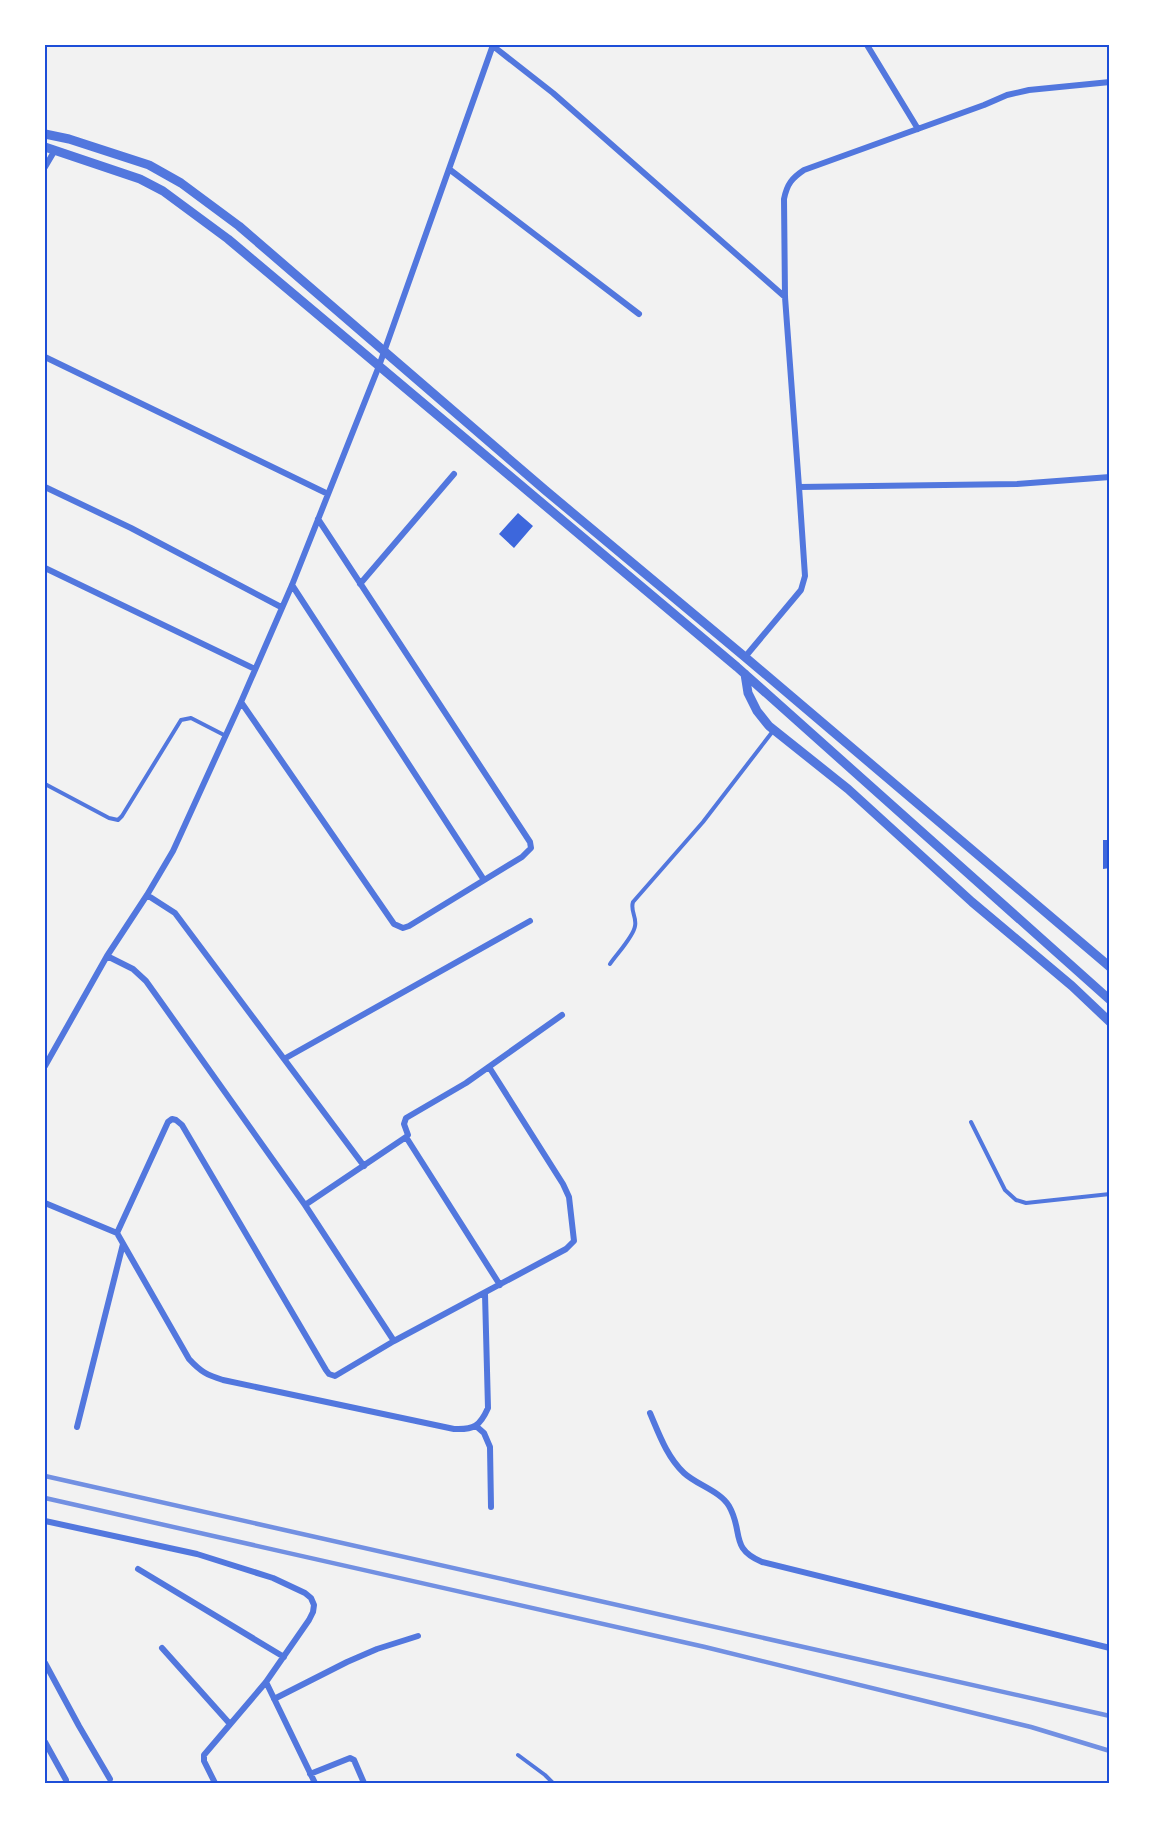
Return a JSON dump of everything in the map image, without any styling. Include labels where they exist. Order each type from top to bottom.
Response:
[{"type":"street","points":[[867,45],[918,129]]},
{"type":"street","points":[[45,1066],[107,956],[173,851],[241,702],[292,585],[384,353],[493,46],[550,91],[785,297]]},
{"type":"street","points":[[746,657],[801,590],[805,576],[785,297],[784,199],[786,188],[793,177],[804,170],[1006,95],[1029,90],[1110,82]]},
{"type":"street","points":[[45,134],[69,139],[149,165],[181,183],[238,226],[545,490],[746,657],[1110,967]]},
{"type":"street","points":[[45,147],[140,179],[163,191],[228,239],[753,681],[1110,1000]]},
{"type":"street","points":[[45,167],[55,150]]},
{"type":"street","points":[[449,169],[639,314]]},
{"type":"street","points":[[45,357],[328,494]]},
{"type":"street","points":[[360,584],[454,474]]},
{"type":"street","points":[[799,487],[1017,484],[1110,477]]},
{"type":"street","points":[[45,487],[131,528],[281,607]]},
{"type":"street","points":[[241,702],[394,924],[399,927],[409,926],[529,852],[530,842],[318,519]]},
{"type":"street","points":[[45,568],[255,669]]},
{"type":"street","points":[[292,585],[484,880]]},
{"type":"street","points":[[744,674],[748,693],[757,711],[774,730],[848,789],[972,902],[1072,986],[1110,1022]]},
{"type":"street","points":[[147,895],[175,912],[364,1166]]},
{"type":"street","points":[[284,1059],[530,921]]},
{"type":"street","points":[[107,956],[133,969],[151,988],[305,1205],[394,1341]]},
{"type":"street","points":[[500,1285],[406,1137],[408,1135],[404,1124],[406,1118],[466,1083],[562,1015]]},
{"type":"street","points":[[117,1233],[168,1122],[172,1119],[176,1120],[182,1125],[329,1374],[335,1376],[394,1341],[571,1246],[574,1236],[569,1197],[489,1067]]},
{"type":"street","points":[[305,1205],[406,1137]]},
{"type":"street","points":[[45,1203],[117,1233],[189,1359],[200,1371],[211,1377],[454,1429],[467,1430],[476,1426],[483,1419],[488,1408],[485,1294]]},
{"type":"street","points":[[77,1427],[123,1244]]},
{"type":"street","points":[[650,1413],[663,1445],[674,1462],[685,1474],[727,1503],[735,1517],[744,1552],[750,1557],[786,1568],[1110,1648]]},
{"type":"street","points":[[476,1426],[484,1434],[490,1447],[491,1508]]},
{"type":"street","points":[[45,1521],[196,1554],[273,1578],[311,1598],[314,1605],[313,1612],[284,1657],[266,1682],[204,1755],[204,1761],[215,1783]]},
{"type":"street","points":[[138,1569],[284,1657]]},
{"type":"street","points":[[274,1699],[347,1662],[418,1636]]},
{"type":"street","points":[[162,1648],[230,1724]]},
{"type":"street","points":[[45,1663],[110,1779]]},
{"type":"street","points":[[266,1682],[315,1783]]},
{"type":"street","points":[[45,1742],[66,1780]]},
{"type":"street","points":[[310,1774],[350,1758],[354,1760],[364,1783]]},
{"type":"lane","points":[[45,784],[109,818],[118,819],[182,720],[191,718],[226,736]]},
{"type":"lane","points":[[610,963],[634,932],[633,902],[703,822],[774,730]]},
{"type":"lane","points":[[971,1122],[1005,1190],[1016,1200],[1026,1203],[1110,1194]]},
{"type":"lane","points":[[518,1755],[553,1783]]},
{"type":"building","points":[[518,513],[533,526],[514,548],[499,534]]},
{"type":"building","points":[[1103,840],[1110,840],[1110,868],[1103,869]]},
{"type":"railway","points":[[45,1476],[1110,1716]]},
{"type":"railway","points":[[45,1498],[705,1647],[1031,1727],[1110,1751]]}]
